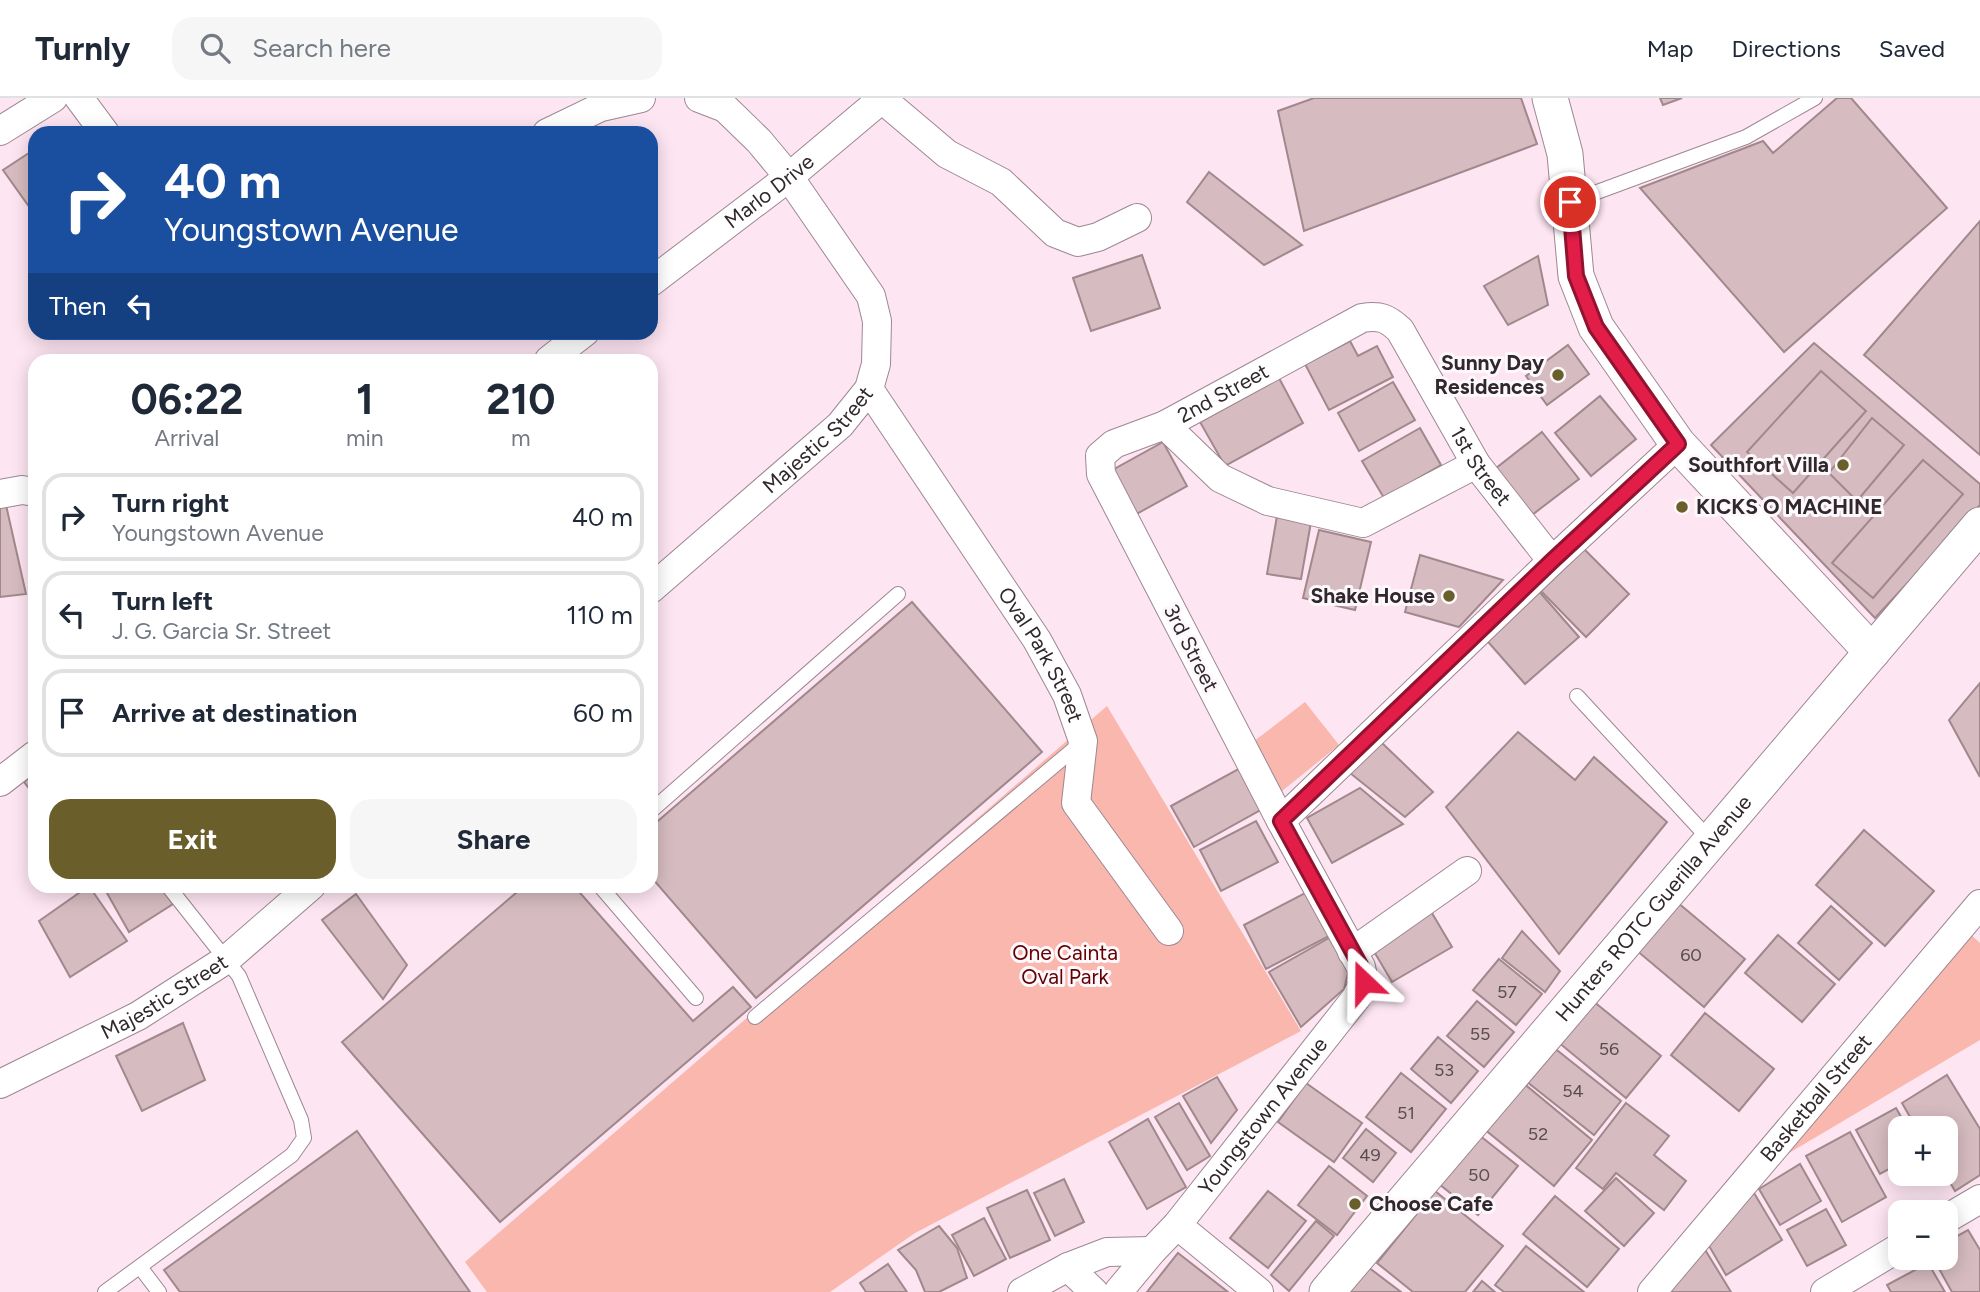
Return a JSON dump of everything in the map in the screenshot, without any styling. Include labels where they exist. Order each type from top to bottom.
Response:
[{"type":"street","points":[[0,131],[53,98]]},
{"type":"street","points":[[79,98],[100,126]]},
{"type":"street","points":[[562,126],[601,107],[641,98]]},
{"type":"street","name":"Majestic Street","points":[[658,583],[839,425],[869,388],[876,364],[877,321],[871,296],[789,177],[759,141],[724,108],[699,98]]},
{"type":"street","points":[[883,98],[947,155],[1001,182],[1055,233],[1078,243],[1098,237],[1137,218]]},
{"type":"street","name":"Marlo Drive","points":[[658,277],[789,177],[883,98]]},
{"type":"street","points":[[1550,98],[1565,154],[1576,276],[1596,327],[1678,444],[1872,652]]},
{"type":"street","name":"2nd Street","points":[[1101,474],[1100,456],[1114,444],[1165,425],[1362,318]]},
{"type":"street","name":"1st Street","points":[[1362,318],[1388,318],[1400,331],[1476,464],[1552,561]]},
{"type":"street","points":[[557,354],[575,340]]},
{"type":"street","name":"Oval Park Street","points":[[869,388],[1037,640],[1067,695],[1083,741],[1076,803],[1169,931]]},
{"type":"street","points":[[1165,425],[1220,478],[1268,501],[1363,523],[1476,464]]},
{"type":"street","points":[[1281,821],[1678,444]]},
{"type":"street","name":"3rd Street","points":[[1101,474],[1281,821]]},
{"type":"street","points":[[0,494],[28,491]]},
{"type":"street","name":"Hunters ROTC Guerilla Avenue","points":[[1327,1292],[1980,524]]},
{"type":"street","points":[[0,782],[28,760]]},
{"type":"street","name":"Youngstown Avenue","points":[[1118,1292],[1177,1225],[1356,998],[1364,982],[1361,967],[1281,821]]},
{"type":"street","points":[[1352,952],[1467,870]]},
{"type":"street","name":"Majestic Street","points":[[0,1084],[138,1016],[227,959],[303,893]]},
{"type":"street","name":"Basketball Street","points":[[1653,1292],[1980,904]]},
{"type":"street","points":[[1958,1212],[1980,1199]]},
{"type":"street","points":[[1177,1225],[1259,1292]]},
{"type":"street","points":[[1022,1292],[1068,1267],[1107,1252],[1152,1251]]},
{"type":"street","points":[[1825,1292],[1888,1254]]},
{"type":"street","points":[[1068,1267],[1094,1292]]},
{"type":"lane","points":[[1570,202],[1746,137],[1815,98]]},
{"type":"lane","points":[[658,805],[898,594]]},
{"type":"lane","points":[[1577,696],[1712,842]]},
{"type":"lane","points":[[755,1017],[1083,741]]},
{"type":"lane","points":[[105,1292],[292,1155],[304,1138],[301,1120],[239,976],[173,893]]},
{"type":"lane","points":[[606,893],[696,998]]},
{"type":"lane","points":[[140,1267],[159,1292]]},
{"type":"green space","points":[[1305,702],[1339,745],[1277,795],[1253,742]]},
{"type":"green space","name":"One Cainta Oval Park","points":[[1107,706],[1301,1031],[915,1233],[830,1292],[487,1292],[465,1262]]},
{"type":"green space","points":[[1968,932],[1980,943],[1980,1040],[1757,1172]]},
{"type":"building","points":[[1314,98],[1521,98],[1537,144],[1304,231],[1278,111]]},
{"type":"building","points":[[1660,98],[1682,98],[1663,105]]},
{"type":"building","points":[[1837,98],[1851,98],[1947,208],[1784,352],[1640,188],[1763,141],[1773,153]]},
{"type":"building","points":[[28,154],[28,205],[3,170]]},
{"type":"building","points":[[1209,172],[1302,245],[1264,265],[1187,202]]},
{"type":"building","points":[[1980,221],[1980,455],[1864,355]]},
{"type":"building","points":[[1142,255],[1160,308],[1091,331],[1073,278]]},
{"type":"building","points":[[1538,256],[1548,305],[1508,325],[1484,286]]},
{"type":"building","points":[[1350,341],[1358,356],[1377,346],[1393,377],[1329,410],[1305,364]]},
{"type":"building","name":"Southfort Villa","points":[[1814,343],[1980,484],[1980,505],[1875,618],[1711,445]]},
{"type":"building","name":"Sunny Day Residences","points":[[1568,345],[1589,374],[1547,405],[1526,376]]},
{"type":"building","points":[[1821,371],[1866,411],[1793,493],[1747,452]]},
{"type":"building","points":[[1279,378],[1303,423],[1225,466],[1200,422]]},
{"type":"building","points":[[1393,382],[1415,420],[1359,451],[1338,413]]},
{"type":"building","points":[[1600,396],[1636,439],[1591,476],[1555,433]]},
{"type":"building","points":[[1872,418],[1904,445],[1857,501],[1829,473]]},
{"type":"building","points":[[1420,428],[1441,465],[1384,498],[1362,461]]},
{"type":"building","points":[[1542,432],[1579,479],[1532,515],[1495,469]]},
{"type":"building","points":[[1163,442],[1187,486],[1133,516],[1109,472]]},
{"type":"building","points":[[1923,460],[1963,494],[1873,598],[1832,563]]},
{"type":"building","points":[[6,505],[26,594],[0,597],[0,507]]},
{"type":"building","points":[[1277,516],[1311,522],[1301,579],[1267,574]]},
{"type":"building","points":[[1319,530],[1371,542],[1355,610],[1303,598]]},
{"type":"building","points":[[1584,549],[1629,594],[1586,637],[1541,591]]},
{"type":"building","name":"Shake House","points":[[1420,555],[1503,580],[1459,627],[1405,612]]},
{"type":"building","points":[[1537,589],[1579,637],[1525,684],[1483,636]]},
{"type":"building","points":[[912,602],[1042,752],[756,998],[658,885],[658,821]]},
{"type":"building","points":[[1980,683],[1980,777],[1949,720]]},
{"type":"building","points":[[1518,732],[1575,780],[1594,757],[1667,822],[1559,954],[1446,807]]},
{"type":"building","points":[[1381,742],[1433,792],[1405,817],[1350,773]]},
{"type":"building","points":[[1242,767],[1264,808],[1194,847],[1171,806]]},
{"type":"building","points":[[1360,788],[1403,824],[1332,863],[1307,818]]},
{"type":"building","points":[[1256,821],[1278,862],[1221,891],[1200,850]]},
{"type":"building","points":[[1864,830],[1934,891],[1885,946],[1816,885]]},
{"type":"building","points":[[1307,892],[1329,936],[1266,969],[1244,925]]},
{"type":"building","points":[[79,893],[94,893],[127,941],[70,977],[39,921]]},
{"type":"building","points":[[107,893],[164,893],[173,904],[129,932]]},
{"type":"building","points":[[516,893],[580,893],[693,1021],[733,987],[751,1007],[500,1222],[342,1042]]},
{"type":"building","points":[[356,894],[407,965],[383,999],[322,920]]},
{"type":"building","points":[[1677,902],[1745,959],[1704,1007],[1636,950]]},
{"type":"building","points":[[1831,906],[1872,943],[1839,980],[1798,943]]},
{"type":"building","points":[[1429,908],[1452,947],[1392,982],[1369,943]]},
{"type":"building","points":[[1522,931],[1560,971],[1545,992],[1502,958]]},
{"type":"building","points":[[1778,935],[1835,984],[1802,1022],[1745,973]]},
{"type":"building","points":[[1329,938],[1349,970],[1344,989],[1301,1027],[1269,972]]},
{"type":"building","points":[[1499,959],[1542,994],[1516,1025],[1473,990]]},
{"type":"building","points":[[1477,1001],[1514,1032],[1484,1067],[1447,1036]]},
{"type":"building","points":[[1593,1001],[1661,1056],[1626,1098],[1558,1042]]},
{"type":"building","points":[[1705,1013],[1774,1069],[1739,1111],[1671,1055]]},
{"type":"building","points":[[183,1023],[205,1080],[142,1111],[116,1056]]},
{"type":"building","points":[[1438,1037],[1478,1071],[1451,1103],[1411,1069]]},
{"type":"building","points":[[1553,1047],[1621,1101],[1594,1135],[1526,1081]]},
{"type":"building","points":[[1401,1073],[1446,1109],[1411,1152],[1366,1117]]},
{"type":"building","points":[[1947,1075],[1980,1129],[1980,1175],[1955,1191],[1952,1186],[1958,1186],[1958,1116],[1910,1116],[1902,1103]]},
{"type":"building","points":[[1217,1077],[1237,1110],[1211,1143],[1183,1096]]},
{"type":"building","points":[[1522,1082],[1592,1140],[1554,1186],[1483,1128]]},
{"type":"building","points":[[1306,1083],[1362,1123],[1334,1162],[1278,1122]]},
{"type":"building","points":[[1179,1103],[1210,1156],[1187,1170],[1155,1117]]},
{"type":"building","points":[[1626,1103],[1669,1136],[1654,1155],[1686,1181],[1664,1210],[1616,1173],[1603,1189],[1576,1168]]},
{"type":"building","points":[[1896,1108],[1901,1116],[1888,1116],[1888,1170],[1880,1174],[1856,1130]]},
{"type":"building","points":[[1148,1119],[1186,1187],[1147,1209],[1109,1142]]},
{"type":"building","points":[[1366,1129],[1396,1153],[1373,1182],[1343,1158]]},
{"type":"building","points":[[357,1131],[470,1292],[180,1292],[164,1270]]},
{"type":"building","points":[[1850,1132],[1886,1197],[1842,1222],[1806,1156]]},
{"type":"building","points":[[1479,1135],[1518,1166],[1478,1215],[1439,1184]]},
{"type":"building","points":[[1800,1164],[1821,1201],[1780,1225],[1759,1189]]},
{"type":"building","points":[[1329,1166],[1367,1196],[1337,1235],[1298,1205]]},
{"type":"building","points":[[1616,1178],[1654,1213],[1624,1246],[1585,1211]]},
{"type":"building","points":[[1064,1179],[1084,1222],[1055,1236],[1034,1193]]},
{"type":"building","points":[[1027,1190],[1050,1240],[1010,1258],[987,1208]]},
{"type":"building","points":[[1268,1191],[1306,1221],[1268,1268],[1230,1238]]},
{"type":"building","points":[[1435,1191],[1503,1246],[1465,1292],[1413,1292],[1377,1263]]},
{"type":"building","points":[[1754,1193],[1782,1240],[1726,1275],[1705,1239]]},
{"type":"building","points":[[1555,1196],[1619,1249],[1587,1287],[1523,1234]]},
{"type":"building","points":[[1826,1209],[1846,1245],[1807,1266],[1787,1230]]},
{"type":"building","points":[[984,1218],[1006,1259],[974,1276],[952,1235]]},
{"type":"building","points":[[1316,1221],[1334,1236],[1289,1291],[1271,1275]]},
{"type":"building","points":[[939,1226],[957,1248],[967,1278],[939,1292],[925,1292],[916,1270],[898,1250]]},
{"type":"building","points":[[1968,1230],[1980,1250],[1980,1292],[1952,1292],[1940,1270],[1958,1270],[1958,1235]]},
{"type":"building","points":[[1526,1246],[1584,1292],[1504,1292],[1495,1285]]},
{"type":"building","points":[[1704,1248],[1731,1292],[1667,1292]]},
{"type":"building","points":[[1178,1253],[1228,1292],[1147,1292]]},
{"type":"building","points":[[888,1264],[907,1292],[866,1292],[860,1283]]},
{"type":"building","points":[[1368,1267],[1401,1292],[1348,1292]]},
{"type":"building","points":[[1915,1270],[1932,1270],[1945,1292],[1891,1292],[1887,1285]]},
{"type":"building","points":[[1482,1281],[1495,1292],[1473,1292]]},
{"type":"place","name":"Sunny Day Residences","points":[[1558,375]]},
{"type":"place","name":"Southfort Villa","points":[[1843,465]]},
{"type":"place","name":"KICKS O MACHINE","points":[[1682,507]]},
{"type":"place","name":"Shake House","points":[[1449,596]]},
{"type":"place","name":"Choose Cafe","points":[[1355,1204]]},
{"type":"route","points":[[1364,982],[1361,967],[1281,821],[1678,444],[1596,327],[1576,276],[1570,202]]}]
